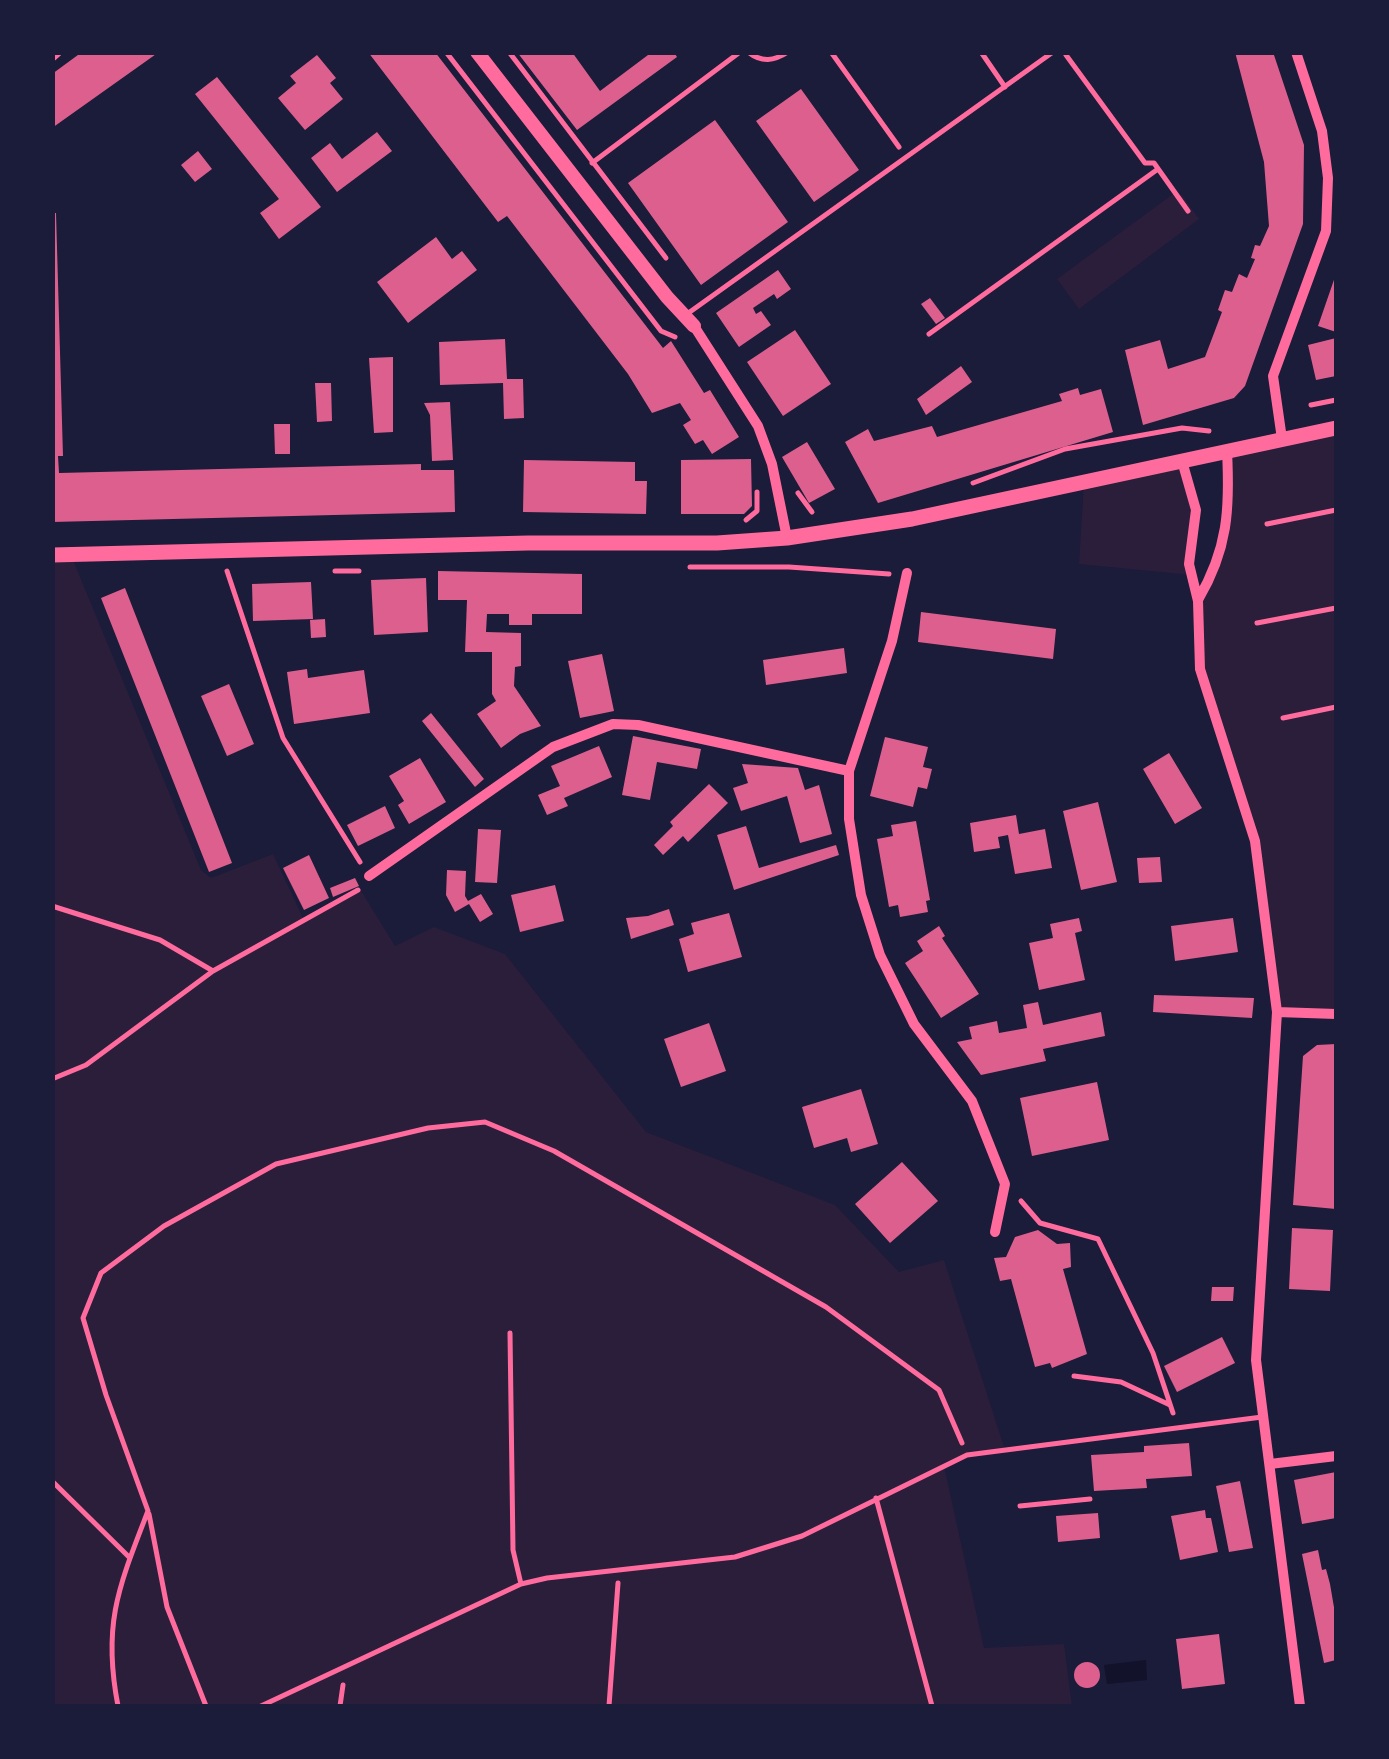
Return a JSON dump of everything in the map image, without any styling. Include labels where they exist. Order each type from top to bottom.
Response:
[{"type":"main road","points":[[52,556],[508,544],[717,543],[787,538],[912,519],[1336,428]]},
{"type":"street","points":[[477,52],[690,321],[758,426],[772,464],[787,538]]},
{"type":"street","points":[[1282,439],[1274,376],[1326,232],[1328,178],[1322,131],[1296,52]]},
{"type":"street","points":[[1198,601],[1217,568],[1230,506],[1227,451]]},
{"type":"street","points":[[1182,461],[1196,510],[1189,564],[1198,601],[1200,669],[1255,841],[1277,1012],[1256,1360],[1300,1706]]},
{"type":"street","points":[[907,573],[892,641],[849,770],[849,819],[858,876],[880,956],[914,1024],[972,1100],[1005,1184],[996,1232]]},
{"type":"street","points":[[369,876],[553,747],[613,724],[638,725],[849,770]]},
{"type":"street","points":[[1277,1012],[1336,1014]]},
{"type":"street","points":[[1270,1464],[1336,1456]]},
{"type":"lane","points":[[980,52],[1005,87]]},
{"type":"lane","points":[[690,321],[1053,52]]},
{"type":"lane","points":[[510,1333],[513,1550],[521,1584]]},
{"type":"lane","points":[[261,1706],[521,1584],[735,1557],[802,1536],[967,1455],[1262,1418]]},
{"type":"lane","points":[[876,1498],[932,1706]]},
{"type":"path","points":[[52,60],[62,52]]},
{"type":"path","points":[[446,52],[661,332],[678,338]]},
{"type":"path","points":[[508,52],[675,270]]},
{"type":"path","points":[[573,176],[740,52]]},
{"type":"path","points":[[748,52],[760,60],[770,60],[788,52]]},
{"type":"path","points":[[832,52],[906,158]]},
{"type":"path","points":[[1064,52],[1146,164],[1154,163],[1188,212]]},
{"type":"path","points":[[929,334],[1158,169]]},
{"type":"path","points":[[1312,405],[1336,400]]},
{"type":"path","points":[[965,487],[1064,450],[1182,428],[1206,432],[1219,429]]},
{"type":"path","points":[[744,522],[757,511],[757,476]]},
{"type":"path","points":[[795,488],[816,515]]},
{"type":"path","points":[[1268,524],[1336,510]]},
{"type":"path","points":[[674,566],[907,573]]},
{"type":"path","points":[[332,572],[366,570]]},
{"type":"path","points":[[244,571],[227,571],[283,738],[369,876]]},
{"type":"path","points":[[1257,624],[1336,608]]},
{"type":"path","points":[[1282,718],[1336,707]]},
{"type":"path","points":[[52,1079],[86,1064],[213,971],[360,889]]},
{"type":"path","points":[[52,906],[160,940],[213,971]]},
{"type":"path","points":[[206,1706],[167,1607],[148,1511],[106,1395],[84,1318],[100,1273],[164,1226],[276,1164],[428,1128],[484,1122],[554,1150],[826,1308],[939,1390],[967,1455]]},
{"type":"path","points":[[1005,1184],[1040,1222],[1098,1239],[1153,1353],[1177,1426]]},
{"type":"path","points":[[1074,1376],[1121,1382],[1170,1405]]},
{"type":"path","points":[[52,1481],[130,1558]]},
{"type":"path","points":[[1020,1506],[1090,1499]]},
{"type":"path","points":[[118,1706],[110,1666],[114,1606],[148,1511]]},
{"type":"path","points":[[609,1706],[618,1570]]},
{"type":"shaded area","points":[[1173,194],[1182,195],[1199,219],[1079,309],[1057,279]]},
{"type":"shaded area","points":[[1336,428],[1336,1014],[1277,1012],[1255,841],[1206,691],[1198,601],[1230,505],[1227,451]]},
{"type":"shaded area","points":[[1182,461],[1196,510],[1191,575],[1079,564],[1084,482]]},
{"type":"shaded area","points":[[52,555],[71,555],[201,870],[211,878],[273,854],[303,918],[360,889],[395,946],[434,927],[505,954],[646,1132],[835,1205],[899,1272],[944,1260],[1005,1450],[967,1455],[944,1466],[984,1648],[1064,1644],[1072,1706],[53,1706]]},
{"type":"shaded area","points":[[1146,1660],[1147,1680],[1107,1684],[1104,1665]]},
{"type":"building","points":[[82,52],[159,52],[52,128],[52,74]]},
{"type":"building","points":[[368,52],[435,52],[663,348],[671,341],[704,393],[710,390],[739,437],[712,454],[703,440],[695,444],[683,425],[691,420],[680,403],[652,413],[628,374],[507,216],[498,222]]},
{"type":"building","points":[[517,52],[572,52],[600,91],[652,52],[674,52],[677,57],[577,130]]},
{"type":"building","points":[[1235,52],[1273,52],[1304,145],[1303,224],[1245,386],[1234,398],[1143,425],[1125,350],[1160,340],[1168,369],[1205,357],[1222,312],[1218,310],[1225,290],[1232,292],[1239,274],[1247,278],[1255,259],[1251,258],[1255,245],[1260,246],[1269,226],[1264,162]]},
{"type":"building","points":[[317,55],[336,78],[330,83],[343,99],[305,130],[278,98],[296,83],[290,76]]},
{"type":"building","points":[[217,77],[321,207],[279,239],[260,213],[279,199],[195,94]]},
{"type":"building","points":[[801,89],[859,170],[814,202],[756,121]]},
{"type":"building","points":[[715,120],[788,222],[701,285],[628,183]]},
{"type":"building","points":[[377,132],[392,151],[337,192],[311,158],[330,143],[342,159]]},
{"type":"building","points":[[198,151],[212,169],[195,182],[181,165]]},
{"type":"building","points":[[52,213],[56,213],[63,456],[58,456],[59,473],[421,464],[421,470],[454,470],[455,512],[52,522]]},
{"type":"building","points":[[436,237],[452,259],[462,251],[477,270],[408,323],[377,282]]},
{"type":"building","points":[[778,270],[791,289],[777,299],[774,294],[753,308],[756,314],[761,311],[771,325],[739,347],[716,313]]},
{"type":"building","points":[[1336,274],[1336,332],[1318,326]]},
{"type":"building","points":[[930,298],[945,318],[936,324],[921,304]]},
{"type":"building","points":[[795,330],[831,384],[783,416],[747,362]]},
{"type":"building","points":[[1336,338],[1336,376],[1316,380],[1308,345]]},
{"type":"building","points":[[505,339],[507,379],[523,379],[524,418],[504,419],[503,383],[440,385],[439,342]]},
{"type":"building","points":[[393,357],[393,432],[374,433],[369,358]]},
{"type":"building","points":[[961,366],[972,382],[926,415],[917,399]]},
{"type":"building","points":[[315,383],[331,383],[332,421],[317,422]]},
{"type":"building","points":[[1078,388],[1080,395],[1101,389],[1113,432],[878,503],[845,442],[868,429],[874,441],[932,426],[937,437],[1062,401],[1059,394]]},
{"type":"building","points":[[450,402],[453,460],[432,461],[430,415],[424,403]]},
{"type":"building","points":[[274,424],[290,424],[290,454],[275,454]]},
{"type":"building","points":[[807,442],[835,489],[809,503],[782,457]]},
{"type":"building","points":[[751,459],[752,506],[744,514],[681,514],[681,460]]},
{"type":"building","points":[[524,460],[635,462],[635,481],[647,481],[646,514],[523,512]]},
{"type":"building","points":[[438,571],[582,574],[582,614],[532,614],[532,625],[509,625],[509,614],[487,614],[486,632],[521,633],[521,666],[515,667],[514,686],[541,726],[520,734],[501,748],[477,714],[496,701],[492,694],[492,652],[465,652],[467,600],[438,600]]},
{"type":"building","points":[[426,578],[428,632],[374,635],[371,580]]},
{"type":"building","points":[[311,582],[313,619],[253,621],[252,584]]},
{"type":"building","points":[[125,588],[232,863],[209,872],[101,598]]},
{"type":"building","points":[[921,612],[1056,629],[1053,659],[918,642]]},
{"type":"building","points":[[325,619],[326,637],[311,638],[310,620]]},
{"type":"building","points":[[844,648],[847,673],[766,685],[763,660]]},
{"type":"building","points":[[602,654],[614,711],[580,718],[568,661]]},
{"type":"building","points":[[307,669],[308,678],[364,670],[370,713],[294,724],[287,672]]},
{"type":"building","points":[[229,684],[254,744],[227,756],[201,696]]},
{"type":"building","points":[[431,713],[484,779],[475,787],[422,721]]},
{"type":"building","points":[[633,736],[701,749],[697,769],[657,762],[650,800],[622,795]]},
{"type":"building","points":[[885,737],[928,747],[923,767],[932,769],[927,789],[918,787],[913,807],[870,796]]},
{"type":"building","points":[[599,746],[612,777],[564,798],[568,806],[547,815],[538,795],[560,786],[551,766]]},
{"type":"building","points":[[1169,753],[1202,808],[1175,824],[1143,769]]},
{"type":"building","points":[[420,758],[446,802],[409,824],[398,805],[404,801],[389,776]]},
{"type":"building","points":[[742,764],[798,768],[805,790],[819,785],[832,834],[800,843],[787,796],[741,811],[733,788],[748,783]]},
{"type":"building","points":[[709,784],[728,803],[688,842],[683,836],[663,855],[654,845],[673,826],[670,822]]},
{"type":"building","points":[[1098,802],[1117,882],[1081,890],[1063,811]]},
{"type":"building","points":[[385,806],[395,828],[358,846],[347,825]]},
{"type":"building","points":[[1016,815],[1019,834],[1045,829],[1052,868],[1015,874],[1008,835],[998,837],[1000,848],[974,852],[970,823]]},
{"type":"building","points":[[916,821],[930,900],[926,901],[928,912],[900,917],[898,905],[889,907],[877,839],[893,836],[891,825]]},
{"type":"building","points":[[746,826],[759,868],[836,845],[839,855],[734,890],[717,835]]},
{"type":"building","points":[[478,829],[501,830],[497,883],[475,882]]},
{"type":"building","points":[[309,855],[329,898],[304,910],[283,868]]},
{"type":"building","points":[[1160,857],[1162,882],[1139,883],[1137,858]]},
{"type":"building","points":[[447,870],[466,871],[468,901],[481,894],[493,914],[480,922],[469,904],[455,912],[446,895]]},
{"type":"building","points":[[355,878],[359,886],[333,897],[330,888]]},
{"type":"building","points":[[555,885],[564,921],[520,932],[511,895]]},
{"type":"building","points":[[669,909],[674,925],[631,939],[626,918]]},
{"type":"building","points":[[729,913],[742,957],[688,972],[679,939],[694,934],[691,923]]},
{"type":"building","points":[[1079,918],[1082,931],[1075,933],[1085,980],[1039,990],[1029,943],[1053,938],[1050,924]]},
{"type":"building","points":[[1233,918],[1238,952],[1175,961],[1171,926]]},
{"type":"building","points":[[939,926],[945,936],[942,938],[979,994],[941,1018],[905,963],[923,951],[917,941]]},
{"type":"building","points":[[1154,995],[1254,998],[1252,1018],[1153,1012]]},
{"type":"building","points":[[1038,1002],[1043,1025],[1101,1012],[1105,1036],[1043,1049],[1046,1061],[981,1075],[957,1042],[972,1039],[969,1027],[997,1021],[999,1033],[1027,1028],[1023,1005]]},
{"type":"building","points":[[709,1023],[726,1071],[681,1087],[664,1039]]},
{"type":"building","points":[[1336,1044],[1336,1209],[1293,1205],[1303,1056],[1317,1045]]},
{"type":"building","points":[[1097,1082],[1109,1140],[1032,1156],[1020,1098]]},
{"type":"building","points":[[861,1089],[878,1144],[851,1152],[847,1138],[814,1148],[802,1107]]},
{"type":"building","points":[[902,1162],[938,1201],[890,1243],[855,1204]]},
{"type":"building","points":[[1292,1228],[1333,1230],[1330,1291],[1289,1289]]},
{"type":"building","points":[[1038,1230],[1057,1244],[1070,1243],[1071,1267],[1063,1269],[1087,1354],[1052,1368],[1050,1363],[1035,1367],[1011,1279],[1000,1281],[994,1258],[1006,1257],[1015,1237]]},
{"type":"building","points":[[1212,1287],[1234,1287],[1233,1301],[1211,1301]]},
{"type":"building","points":[[1222,1337],[1235,1363],[1177,1392],[1164,1366]]},
{"type":"building","points":[[1189,1443],[1192,1476],[1146,1479],[1147,1488],[1094,1491],[1091,1455],[1144,1452],[1144,1446]]},
{"type":"building","points":[[1336,1472],[1336,1518],[1302,1524],[1294,1480]]},
{"type":"building","points":[[1240,1481],[1253,1548],[1229,1552],[1216,1486]]},
{"type":"building","points":[[1205,1510],[1206,1518],[1211,1518],[1218,1552],[1180,1560],[1171,1516]]},
{"type":"building","points":[[1098,1513],[1100,1538],[1058,1542],[1056,1516]]},
{"type":"building","points":[[1318,1550],[1330,1584],[1336,1619],[1336,1660],[1324,1663],[1302,1554]]},
{"type":"building","points":[[1219,1634],[1225,1684],[1182,1689],[1176,1639]]},
{"type":"building","points":[[1087,1662],[1096,1666],[1100,1675],[1096,1684],[1087,1688],[1078,1684],[1074,1675],[1078,1666]]}]
